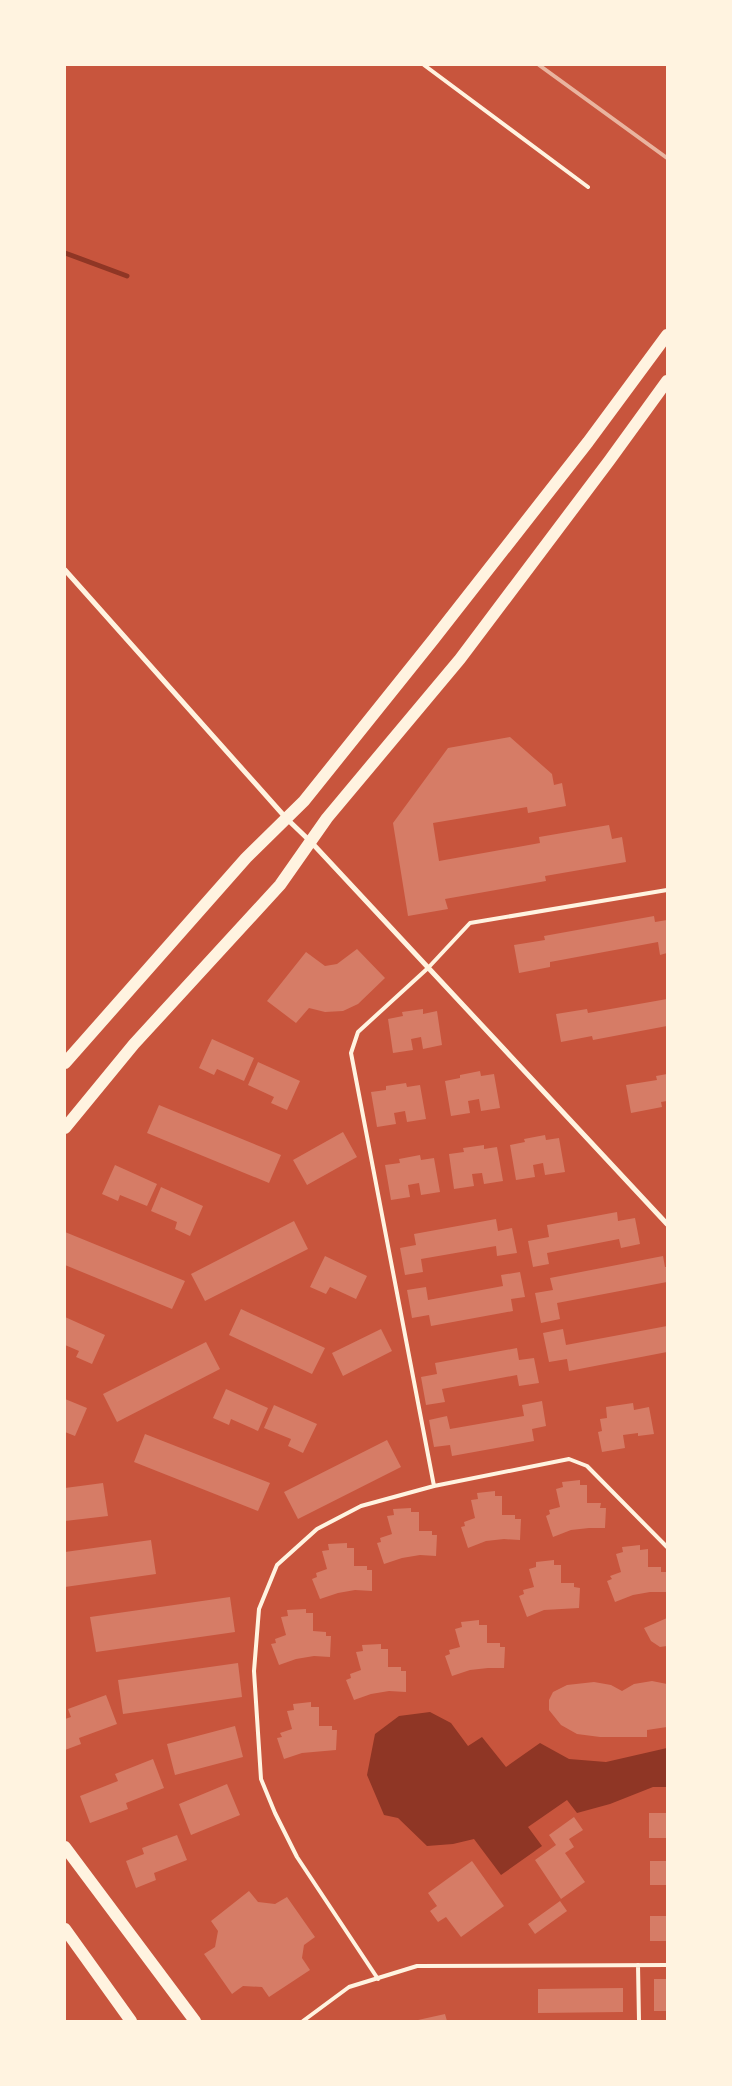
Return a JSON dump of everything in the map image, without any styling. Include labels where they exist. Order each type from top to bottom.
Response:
[{"type":"main road","points":[[65,1063],[246,858],[304,801],[588,442],[667,335]]},
{"type":"main road","points":[[65,1128],[134,1044],[280,885],[312,843],[327,818],[460,658],[667,381]]},
{"type":"main road","points":[[65,1847],[195,2021]]},
{"type":"main road","points":[[65,1929],[131,2021]]},
{"type":"street","points":[[65,570],[286,818],[312,843],[667,1224]]},
{"type":"lane","points":[[424,65],[588,187]]},
{"type":"lane","points":[[434,1486],[351,1053],[358,1032],[428,968],[470,923],[667,890]]},
{"type":"lane","points":[[378,1978],[297,1857],[274,1813],[261,1779],[254,1671],[258,1608],[277,1565],[316,1529],[361,1506],[434,1486],[569,1459],[588,1466],[667,1547]]},
{"type":"lane","points":[[638,1965],[639,2021]]},
{"type":"lane","points":[[303,2021],[349,1987],[417,1966],[667,1965]]},
{"type":"shaded area","points":[[430,1712],[451,1723],[468,1746],[482,1737],[506,1767],[540,1743],[569,1759],[606,1762],[667,1748],[667,1787],[653,1787],[610,1804],[577,1813],[567,1800],[528,1827],[542,1846],[501,1875],[474,1839],[453,1844],[427,1846],[398,1818],[384,1815],[367,1775],[375,1734],[399,1716]]},
{"type":"building","points":[[510,737],[552,774],[554,785],[562,783],[566,806],[528,813],[527,807],[433,823],[439,861],[540,843],[539,837],[609,825],[612,839],[622,837],[626,862],[545,876],[546,881],[445,899],[448,909],[408,916],[393,823],[448,748]]},
{"type":"building","points":[[654,916],[655,922],[667,920],[667,953],[660,955],[658,942],[550,962],[550,967],[519,973],[514,945],[545,940],[544,936]]},
{"type":"building","points":[[357,949],[385,978],[358,1004],[343,1011],[325,1012],[309,1008],[296,1023],[267,1001],[306,952],[325,966],[337,964]]},
{"type":"building","points":[[667,999],[667,1026],[593,1040],[592,1036],[561,1042],[556,1014],[587,1009],[588,1013]]},
{"type":"building","points":[[423,1009],[423,1014],[437,1011],[442,1045],[423,1049],[421,1037],[411,1039],[413,1050],[393,1053],[388,1019],[403,1016],[402,1012]]},
{"type":"building","points":[[212,1039],[254,1058],[244,1081],[217,1069],[214,1075],[199,1068]]},
{"type":"building","points":[[258,1062],[300,1081],[287,1110],[271,1103],[274,1097],[248,1085]]},
{"type":"building","points":[[480,1071],[481,1076],[494,1074],[500,1108],[481,1111],[479,1099],[468,1101],[470,1113],[451,1116],[445,1081],[460,1078],[460,1075]]},
{"type":"building","points":[[667,1074],[667,1101],[661,1102],[662,1107],[631,1113],[626,1085],[657,1080],[656,1076]]},
{"type":"building","points":[[406,1083],[407,1087],[420,1085],[426,1119],[407,1122],[405,1111],[394,1113],[396,1124],[377,1127],[371,1092],[386,1090],[386,1086]]},
{"type":"building","points":[[159,1105],[281,1155],[269,1183],[147,1133]]},
{"type":"building","points":[[343,1132],[357,1157],[307,1185],[293,1160]]},
{"type":"building","points":[[545,1135],[546,1140],[559,1138],[565,1172],[545,1175],[543,1163],[533,1165],[535,1177],[516,1180],[510,1145],[525,1142],[524,1139]]},
{"type":"building","points":[[484,1145],[484,1149],[497,1147],[503,1181],[484,1184],[482,1173],[472,1174],[474,1186],[454,1189],[449,1154],[464,1152],[463,1148]]},
{"type":"building","points":[[420,1155],[421,1160],[434,1158],[440,1192],[421,1195],[419,1183],[408,1185],[410,1197],[391,1200],[385,1165],[400,1163],[399,1159]]},
{"type":"building","points":[[115,1165],[157,1184],[147,1206],[120,1195],[118,1201],[102,1194]]},
{"type":"building","points":[[161,1187],[203,1206],[190,1236],[175,1229],[177,1222],[151,1211]]},
{"type":"building","points":[[617,1212],[618,1221],[635,1218],[640,1244],[621,1248],[619,1239],[547,1253],[549,1264],[533,1267],[528,1241],[549,1237],[547,1225]]},
{"type":"building","points":[[496,1219],[498,1231],[512,1228],[517,1253],[497,1256],[496,1246],[421,1259],[423,1272],[405,1275],[400,1248],[416,1245],[414,1234]]},
{"type":"building","points":[[294,1221],[308,1249],[205,1301],[191,1274]]},
{"type":"building","points":[[65,1232],[185,1281],[172,1309],[65,1265]]},
{"type":"building","points":[[325,1256],[367,1276],[356,1299],[330,1287],[326,1294],[310,1287]]},
{"type":"building","points":[[663,1256],[665,1267],[667,1267],[667,1282],[557,1303],[560,1319],[541,1323],[535,1293],[553,1290],[550,1278]]},
{"type":"building","points":[[520,1272],[525,1297],[511,1299],[513,1311],[431,1326],[429,1315],[412,1318],[407,1290],[426,1287],[428,1300],[503,1286],[501,1275]]},
{"type":"building","points":[[241,1309],[325,1348],[312,1374],[229,1335]]},
{"type":"building","points":[[65,1317],[105,1335],[92,1364],[76,1357],[79,1351],[65,1345]]},
{"type":"building","points":[[667,1326],[667,1352],[569,1371],[567,1359],[549,1362],[543,1333],[563,1329],[566,1345]]},
{"type":"building","points":[[381,1329],[392,1351],[343,1376],[332,1353]]},
{"type":"building","points":[[206,1342],[220,1369],[117,1422],[103,1394]]},
{"type":"building","points":[[517,1348],[519,1360],[534,1358],[539,1383],[519,1386],[517,1375],[442,1389],[445,1402],[426,1405],[421,1377],[437,1374],[435,1363]]},
{"type":"building","points":[[226,1389],[268,1408],[258,1431],[231,1419],[229,1425],[213,1418]]},
{"type":"building","points":[[65,1399],[87,1408],[75,1436],[65,1432]]},
{"type":"building","points":[[542,1401],[546,1426],[532,1429],[534,1441],[452,1456],[450,1445],[434,1447],[429,1420],[447,1416],[450,1429],[524,1416],[522,1405]]},
{"type":"building","points":[[633,1403],[634,1410],[649,1407],[654,1434],[638,1436],[638,1433],[623,1435],[625,1448],[602,1452],[598,1432],[602,1431],[600,1419],[607,1418],[606,1407]]},
{"type":"building","points":[[274,1405],[317,1424],[303,1453],[288,1446],[291,1439],[264,1428]]},
{"type":"building","points":[[145,1434],[270,1483],[258,1511],[134,1462]]},
{"type":"building","points":[[387,1440],[401,1467],[298,1519],[284,1492]]},
{"type":"building","points":[[580,1480],[580,1485],[587,1485],[587,1503],[601,1503],[600,1508],[606,1508],[605,1528],[571,1530],[553,1537],[546,1516],[550,1514],[549,1510],[560,1507],[556,1489],[563,1487],[562,1482]]},
{"type":"building","points":[[103,1483],[108,1516],[65,1521],[65,1488]]},
{"type":"building","points":[[495,1491],[495,1496],[502,1496],[502,1515],[515,1515],[515,1519],[521,1519],[520,1540],[486,1541],[468,1548],[461,1527],[465,1526],[464,1522],[475,1518],[471,1500],[478,1499],[477,1493]]},
{"type":"building","points":[[411,1508],[411,1512],[419,1512],[419,1531],[432,1531],[432,1535],[437,1535],[436,1556],[420,1555],[384,1564],[377,1543],[381,1542],[380,1538],[392,1534],[387,1516],[394,1515],[393,1509]]},
{"type":"building","points":[[151,1540],[156,1574],[65,1587],[65,1552]]},
{"type":"building","points":[[347,1543],[347,1548],[354,1548],[354,1566],[367,1566],[367,1570],[372,1570],[372,1591],[355,1590],[320,1599],[312,1579],[317,1577],[316,1573],[327,1569],[322,1551],[329,1550],[328,1544]]},
{"type":"building","points":[[640,1545],[640,1550],[648,1549],[648,1567],[661,1567],[661,1572],[667,1572],[666,1592],[633,1595],[615,1602],[607,1581],[612,1579],[610,1576],[621,1572],[616,1554],[623,1552],[622,1547]]},
{"type":"building","points":[[554,1560],[554,1565],[561,1565],[561,1583],[574,1583],[574,1587],[580,1588],[579,1608],[544,1610],[527,1617],[519,1596],[524,1594],[523,1590],[534,1587],[529,1569],[536,1567],[536,1562]]},
{"type":"building","points":[[230,1597],[235,1632],[96,1652],[90,1617]]},
{"type":"building","points":[[306,1609],[306,1613],[313,1613],[313,1631],[326,1632],[326,1636],[331,1636],[330,1657],[314,1656],[296,1659],[279,1665],[271,1644],[276,1643],[275,1639],[286,1635],[281,1617],[288,1616],[287,1610]]},
{"type":"building","points":[[667,1618],[667,1646],[660,1647],[651,1641],[644,1628]]},
{"type":"building","points":[[479,1620],[479,1625],[487,1625],[487,1643],[500,1643],[500,1647],[505,1647],[504,1668],[470,1670],[452,1676],[445,1656],[450,1654],[449,1650],[460,1647],[455,1629],[462,1627],[461,1622]]},
{"type":"building","points":[[381,1644],[381,1649],[388,1649],[388,1667],[401,1667],[401,1671],[406,1671],[406,1692],[389,1691],[371,1694],[354,1700],[346,1680],[351,1678],[350,1674],[361,1670],[356,1652],[363,1651],[362,1645]]},
{"type":"building","points":[[238,1663],[242,1697],[123,1714],[118,1680]]},
{"type":"building","points":[[652,1681],[667,1684],[667,1727],[647,1730],[647,1737],[600,1737],[577,1734],[561,1725],[549,1710],[549,1700],[553,1692],[567,1685],[594,1682],[611,1685],[622,1691],[634,1684]]},
{"type":"building","points":[[106,1695],[117,1724],[79,1738],[81,1744],[65,1750],[65,1719],[71,1717],[68,1709]]},
{"type":"building","points":[[311,1702],[311,1707],[319,1707],[319,1726],[332,1726],[332,1730],[337,1730],[336,1750],[302,1753],[284,1759],[277,1738],[282,1737],[280,1733],[292,1729],[287,1711],[294,1710],[293,1704]]},
{"type":"building","points":[[235,1726],[243,1757],[175,1775],[167,1744]]},
{"type":"building","points":[[153,1759],[164,1788],[126,1803],[128,1809],[90,1823],[80,1796],[118,1781],[115,1774]]},
{"type":"building","points":[[227,1784],[240,1815],[191,1835],[179,1804]]},
{"type":"building","points":[[649,1813],[667,1813],[667,1838],[649,1838]]},
{"type":"building","points":[[574,1817],[583,1830],[569,1839],[574,1847],[565,1853],[585,1882],[561,1899],[535,1860],[556,1845],[549,1835]]},
{"type":"building","points":[[177,1835],[187,1860],[154,1873],[156,1880],[136,1888],[126,1861],[144,1854],[142,1848]]},
{"type":"building","points":[[472,1861],[504,1906],[461,1937],[446,1917],[438,1922],[430,1911],[437,1906],[428,1893]]},
{"type":"building","points":[[650,1861],[667,1861],[667,1885],[650,1885]]},
{"type":"building","points":[[249,1891],[258,1902],[275,1904],[287,1897],[315,1937],[304,1945],[302,1958],[310,1970],[269,1997],[262,1987],[243,1986],[232,1994],[204,1954],[215,1947],[218,1931],[211,1921]]},
{"type":"building","points":[[560,1901],[567,1911],[535,1934],[528,1924]]},
{"type":"building","points":[[650,1916],[667,1916],[667,1941],[650,1941]]},
{"type":"building","points":[[654,1979],[667,1979],[667,2011],[654,2011]]},
{"type":"building","points":[[623,1988],[623,2012],[538,2013],[538,1989]]},
{"type":"building","points":[[445,2014],[447,2021],[418,2021],[418,2020]]},
{"type":"waterway","points":[[65,253],[127,276]]},
{"type":"railway","points":[[539,65],[667,158]]}]
